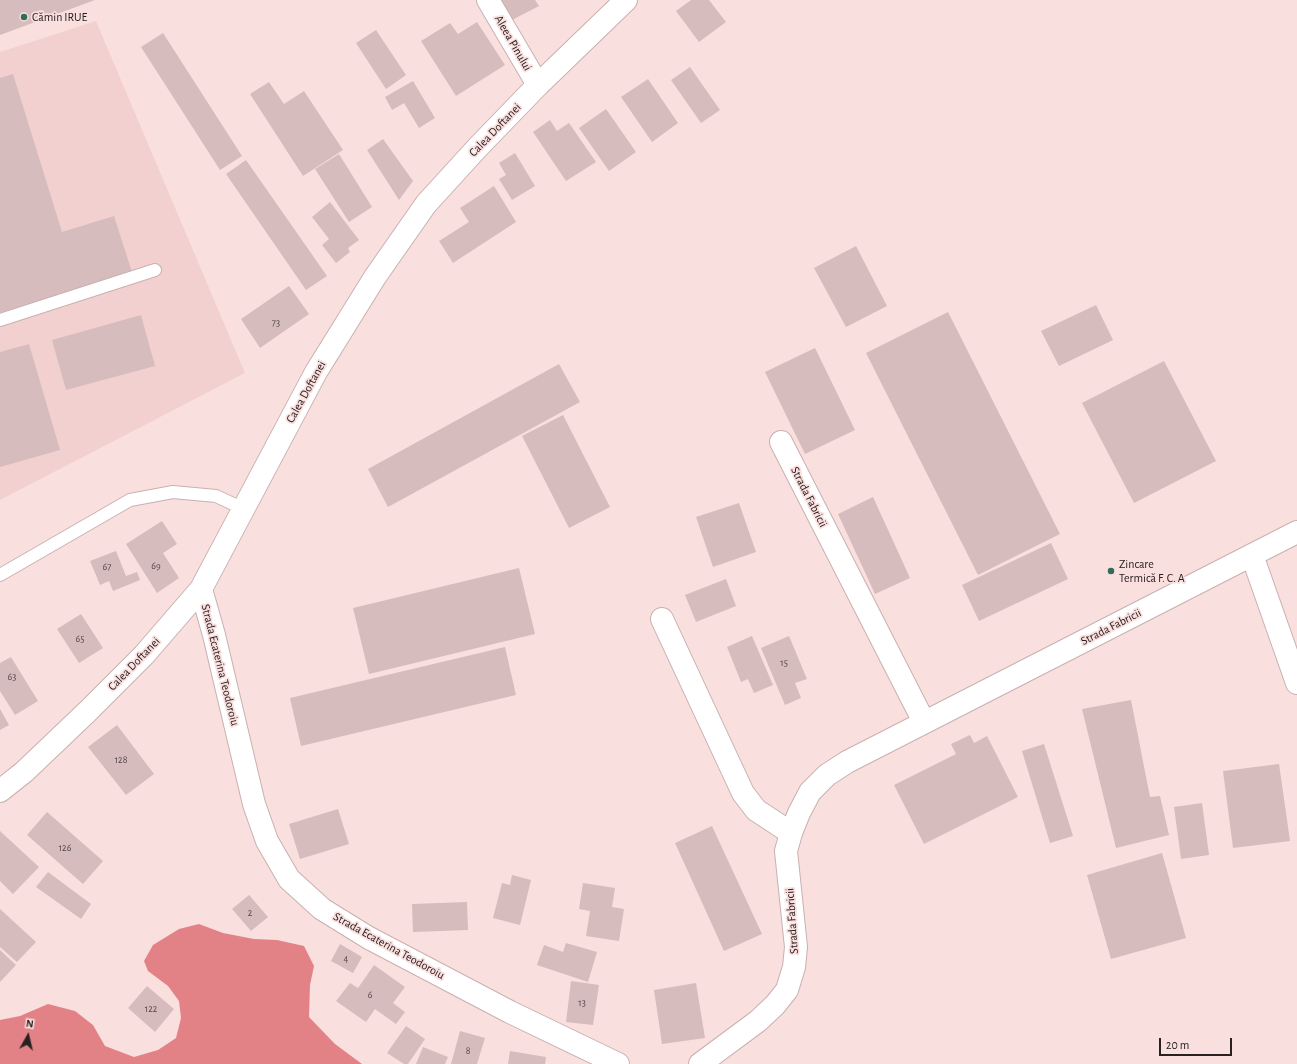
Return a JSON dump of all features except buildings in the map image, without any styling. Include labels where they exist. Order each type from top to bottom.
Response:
[{"type":"main road","name":"Aleea Pinului","points":[[488,0],[538,85]]},
{"type":"main road","name":"Calea Doftanei","points":[[0,791],[24,772],[122,678],[201,589],[316,372],[375,277],[426,204],[538,85],[626,0]]},
{"type":"main road","name":"Strada Fabricii","points":[[781,442],[924,722]]},
{"type":"main road","name":"Strada Fabricii","points":[[700,1064],[758,1021],[775,1005],[787,990],[794,967],[796,947],[786,851],[799,813],[810,792],[828,775],[847,762],[924,722],[1297,532]]},
{"type":"main road","points":[[1252,555],[1297,683]]},
{"type":"main road","name":"Strada Ecaterina Teodoroiu","points":[[201,589],[214,635],[254,804],[266,841],[289,879],[322,908],[369,938],[510,1012],[618,1064]]},
{"type":"main road","points":[[662,619],[744,793],[756,810],[791,833]]},
{"type":"lane","points":[[0,320],[155,270]]},
{"type":"lane","points":[[0,576],[130,500],[173,492],[216,496],[244,509]]},
{"type":"shaded area","points":[[96,21],[245,373],[0,500],[0,52]]},
{"type":"shaded area","points":[[199,924],[223,933],[254,939],[277,940],[304,946],[314,966],[310,985],[309,1017],[335,1044],[362,1064],[0,1064],[0,1020],[20,1016],[48,1004],[75,1011],[93,1025],[105,1046],[134,1057],[158,1050],[176,1038],[181,1018],[179,1001],[168,986],[148,971],[144,961],[153,945],[179,929]]},
{"type":"place","name":"Cămin IRUE","points":[[24,17]]},
{"type":"place","name":"Zincare Termică F. C. A","points":[[1111,571]]}]
